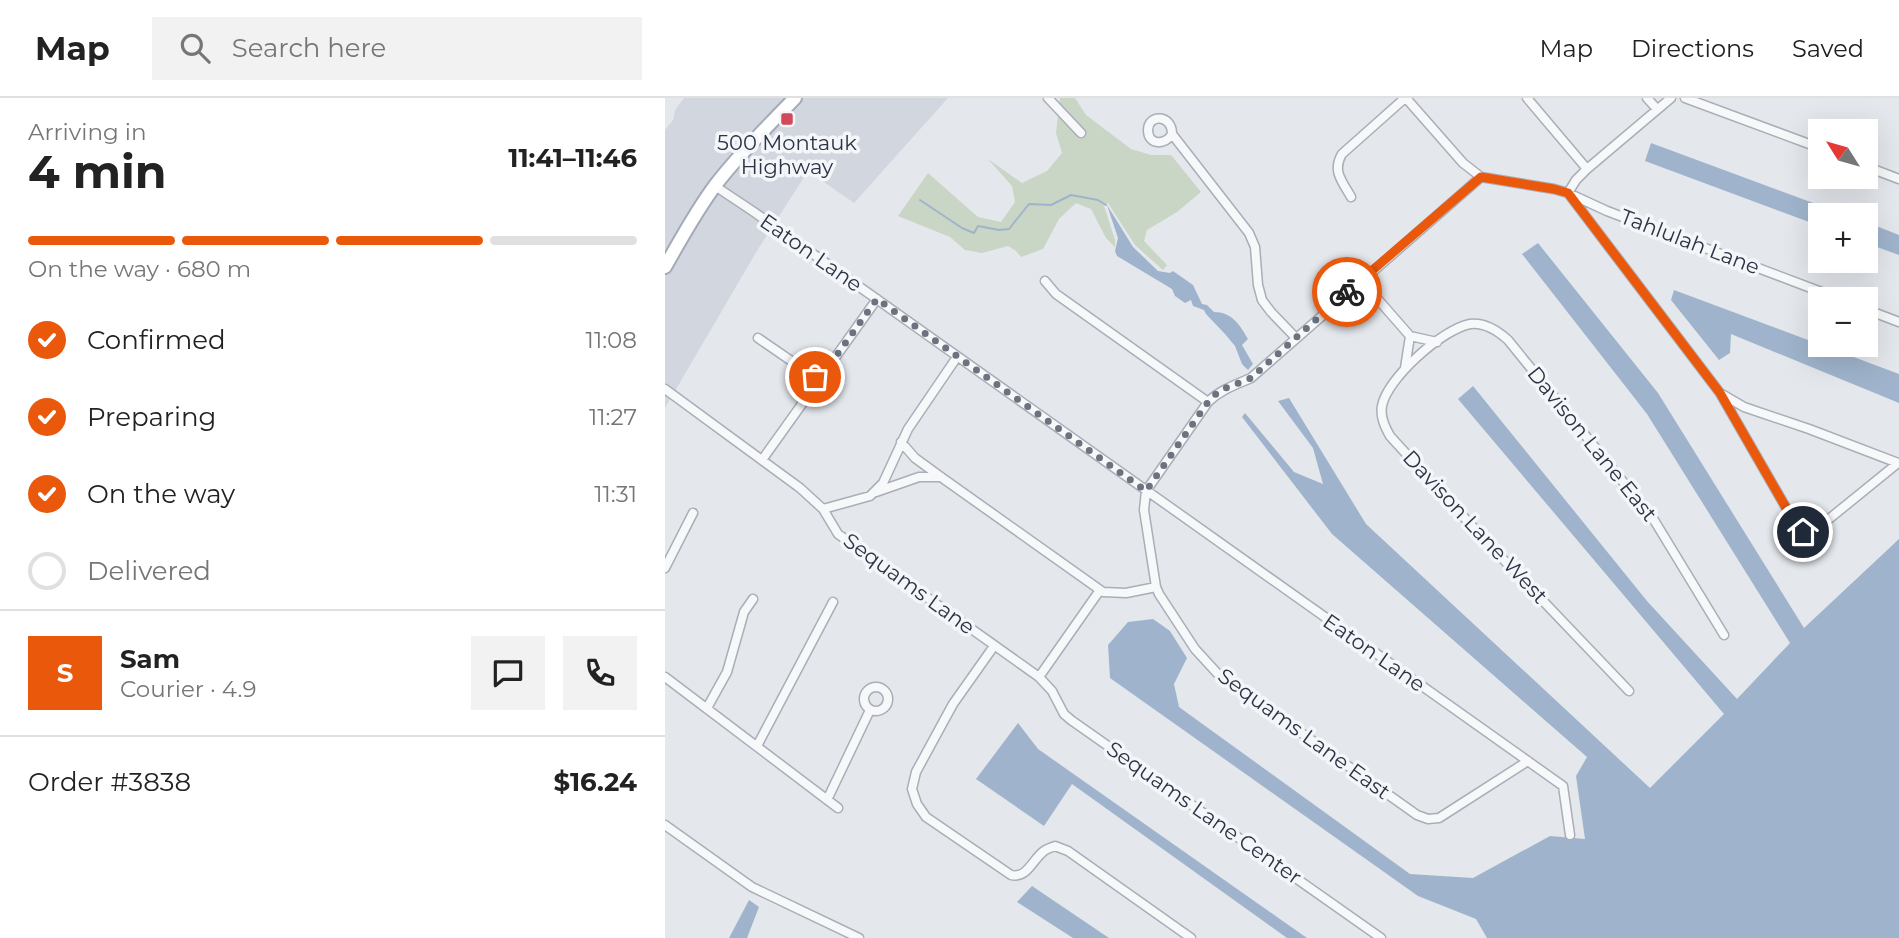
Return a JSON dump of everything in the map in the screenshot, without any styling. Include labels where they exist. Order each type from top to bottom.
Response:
[{"type":"main road","points":[[665,267],[715,186],[795,98]]},
{"type":"street","points":[[1048,98],[1081,133]]},
{"type":"street","points":[[901,442],[915,458],[1100,590],[1126,593],[1156,587],[1144,510],[1146,491],[1208,402],[1226,388],[1251,378],[1481,177],[1463,163],[1406,98],[1342,154],[1337,163],[1338,175],[1351,197]]},
{"type":"street","points":[[1527,98],[1587,169]]},
{"type":"street","points":[[1647,98],[1657,109]]},
{"type":"street","points":[[1671,98],[1587,169],[1568,193],[1720,393],[1796,525],[1808,536],[1898,463],[1744,407],[1720,393]]},
{"type":"street","points":[[1685,98],[1808,144]]},
{"type":"street","points":[[1172,134],[1249,233],[1255,247],[1262,300],[1296,338]]},
{"type":"street","points":[[1878,171],[1899,179]]},
{"type":"street","name":"Tahlulah Lane","points":[[1481,177],[1568,193],[1607,211],[1808,287]]},
{"type":"street","name":"Eaton Lane","points":[[715,186],[1563,786],[1570,835]]},
{"type":"street","points":[[1045,281],[1056,294],[1208,402]]},
{"type":"street","points":[[1360,281],[1410,336],[1437,342]]},
{"type":"street","points":[[762,460],[877,299]]},
{"type":"street","points":[[1878,314],[1899,322]]},
{"type":"street","name":"Davison Lane East","points":[[1423,353],[1457,328],[1472,324],[1485,325],[1508,340],[1654,520],[1724,635]]},
{"type":"street","points":[[1405,368],[1410,336]]},
{"type":"street","points":[[758,338],[819,380]]},
{"type":"street","name":"Davison Lane West","points":[[1423,353],[1405,368],[1387,392],[1381,408],[1383,424],[1390,436],[1629,691]]},
{"type":"street","points":[[875,492],[883,483],[917,414],[957,357]]},
{"type":"street","name":"Sequams Lane","points":[[665,389],[788,478],[823,509],[838,534],[1039,677]]},
{"type":"street","points":[[823,509],[849,503],[919,477],[941,477]]},
{"type":"street","points":[[665,568],[693,513]]},
{"type":"street","name":"Sequams Lane East","points":[[1156,587],[1195,649],[1217,673],[1417,815],[1428,819],[1439,818],[1528,761]]},
{"type":"street","points":[[1039,677],[1100,590]]},
{"type":"street","points":[[707,708],[727,672],[744,612],[753,599]]},
{"type":"street","points":[[757,746],[833,602]]},
{"type":"street","points":[[994,646],[953,704],[916,772],[912,789],[916,804],[926,817],[1016,877],[1023,874],[1045,850],[1055,846],[1068,851],[1191,938]]},
{"type":"street","points":[[665,677],[838,808]]},
{"type":"street","name":"Sequams Lane Center","points":[[1039,677],[1071,720],[1381,938]]},
{"type":"street","points":[[827,800],[870,710]]},
{"type":"street","points":[[665,825],[751,887],[859,938]]},
{"type":"shaded area","points":[[684,98],[948,98],[854,203],[808,171],[758,249],[665,408],[665,130]]},
{"type":"green space","points":[[1060,98],[1075,98],[1086,115],[1131,149],[1151,155],[1171,155],[1201,192],[1177,212],[1147,230],[1144,241],[1167,265],[1163,270],[1135,245],[1108,203],[1104,206],[1115,247],[1106,238],[1091,209],[1076,203],[1059,219],[1043,249],[1021,257],[1008,246],[982,253],[965,250],[950,237],[898,216],[928,173],[978,217],[1001,222],[1015,202],[1012,186],[988,159],[1022,183],[1047,171],[1062,153],[1056,133]]},
{"type":"water","points":[[1651,143],[1814,203],[1808,203],[1808,222],[1645,161]]},
{"type":"water","points":[[1107,205],[1133,247],[1158,271],[1173,271],[1193,285],[1202,304],[1214,312],[1226,314],[1238,324],[1248,339],[1242,345],[1253,364],[1248,370],[1242,364],[1235,346],[1204,310],[1193,306],[1191,300],[1185,303],[1175,296],[1172,289],[1117,256],[1115,251],[1118,238]]},
{"type":"water","points":[[1878,227],[1899,235],[1899,255],[1878,247]]},
{"type":"water","points":[[1538,243],[1658,393],[1804,628],[1899,539],[1899,938],[1487,938],[1476,919],[1418,896],[1110,678],[1108,645],[1128,622],[1153,619],[1170,631],[1187,658],[1174,684],[1179,707],[1410,874],[1473,878],[1550,836],[1585,839],[1576,776],[1587,757],[1332,534],[1242,417],[1245,413],[1294,472],[1323,484],[1313,448],[1278,401],[1289,398],[1366,524],[1650,788],[1724,714],[1458,399],[1473,386],[1647,601],[1737,699],[1790,643],[1647,414],[1522,254]]},
{"type":"water","points":[[1674,290],[1808,340],[1808,357],[1853,357],[1899,374],[1899,403],[1731,334],[1730,353],[1719,360],[1671,300]]},
{"type":"water","points":[[1018,723],[1038,749],[1307,938],[1287,938],[1072,784],[1044,826],[976,779]]},
{"type":"water","points":[[1032,886],[1109,938],[1073,938],[1017,902]]},
{"type":"water","points":[[749,900],[759,907],[747,938],[729,938]]},
{"type":"waterway","points":[[920,200],[974,233],[978,226],[1009,229],[1029,204],[1051,205],[1071,195],[1098,200],[1106,205]]},
{"type":"way so far","points":[[815,377],[819,380],[877,299],[1146,491],[1216,394],[1251,378],[1347,292]]},
{"type":"place","name":"500 Montauk Highway","points":[[787,119]]},
{"type":"route","points":[[1347,292],[1481,177],[1568,193],[1720,393],[1796,525],[1803,532]]}]
